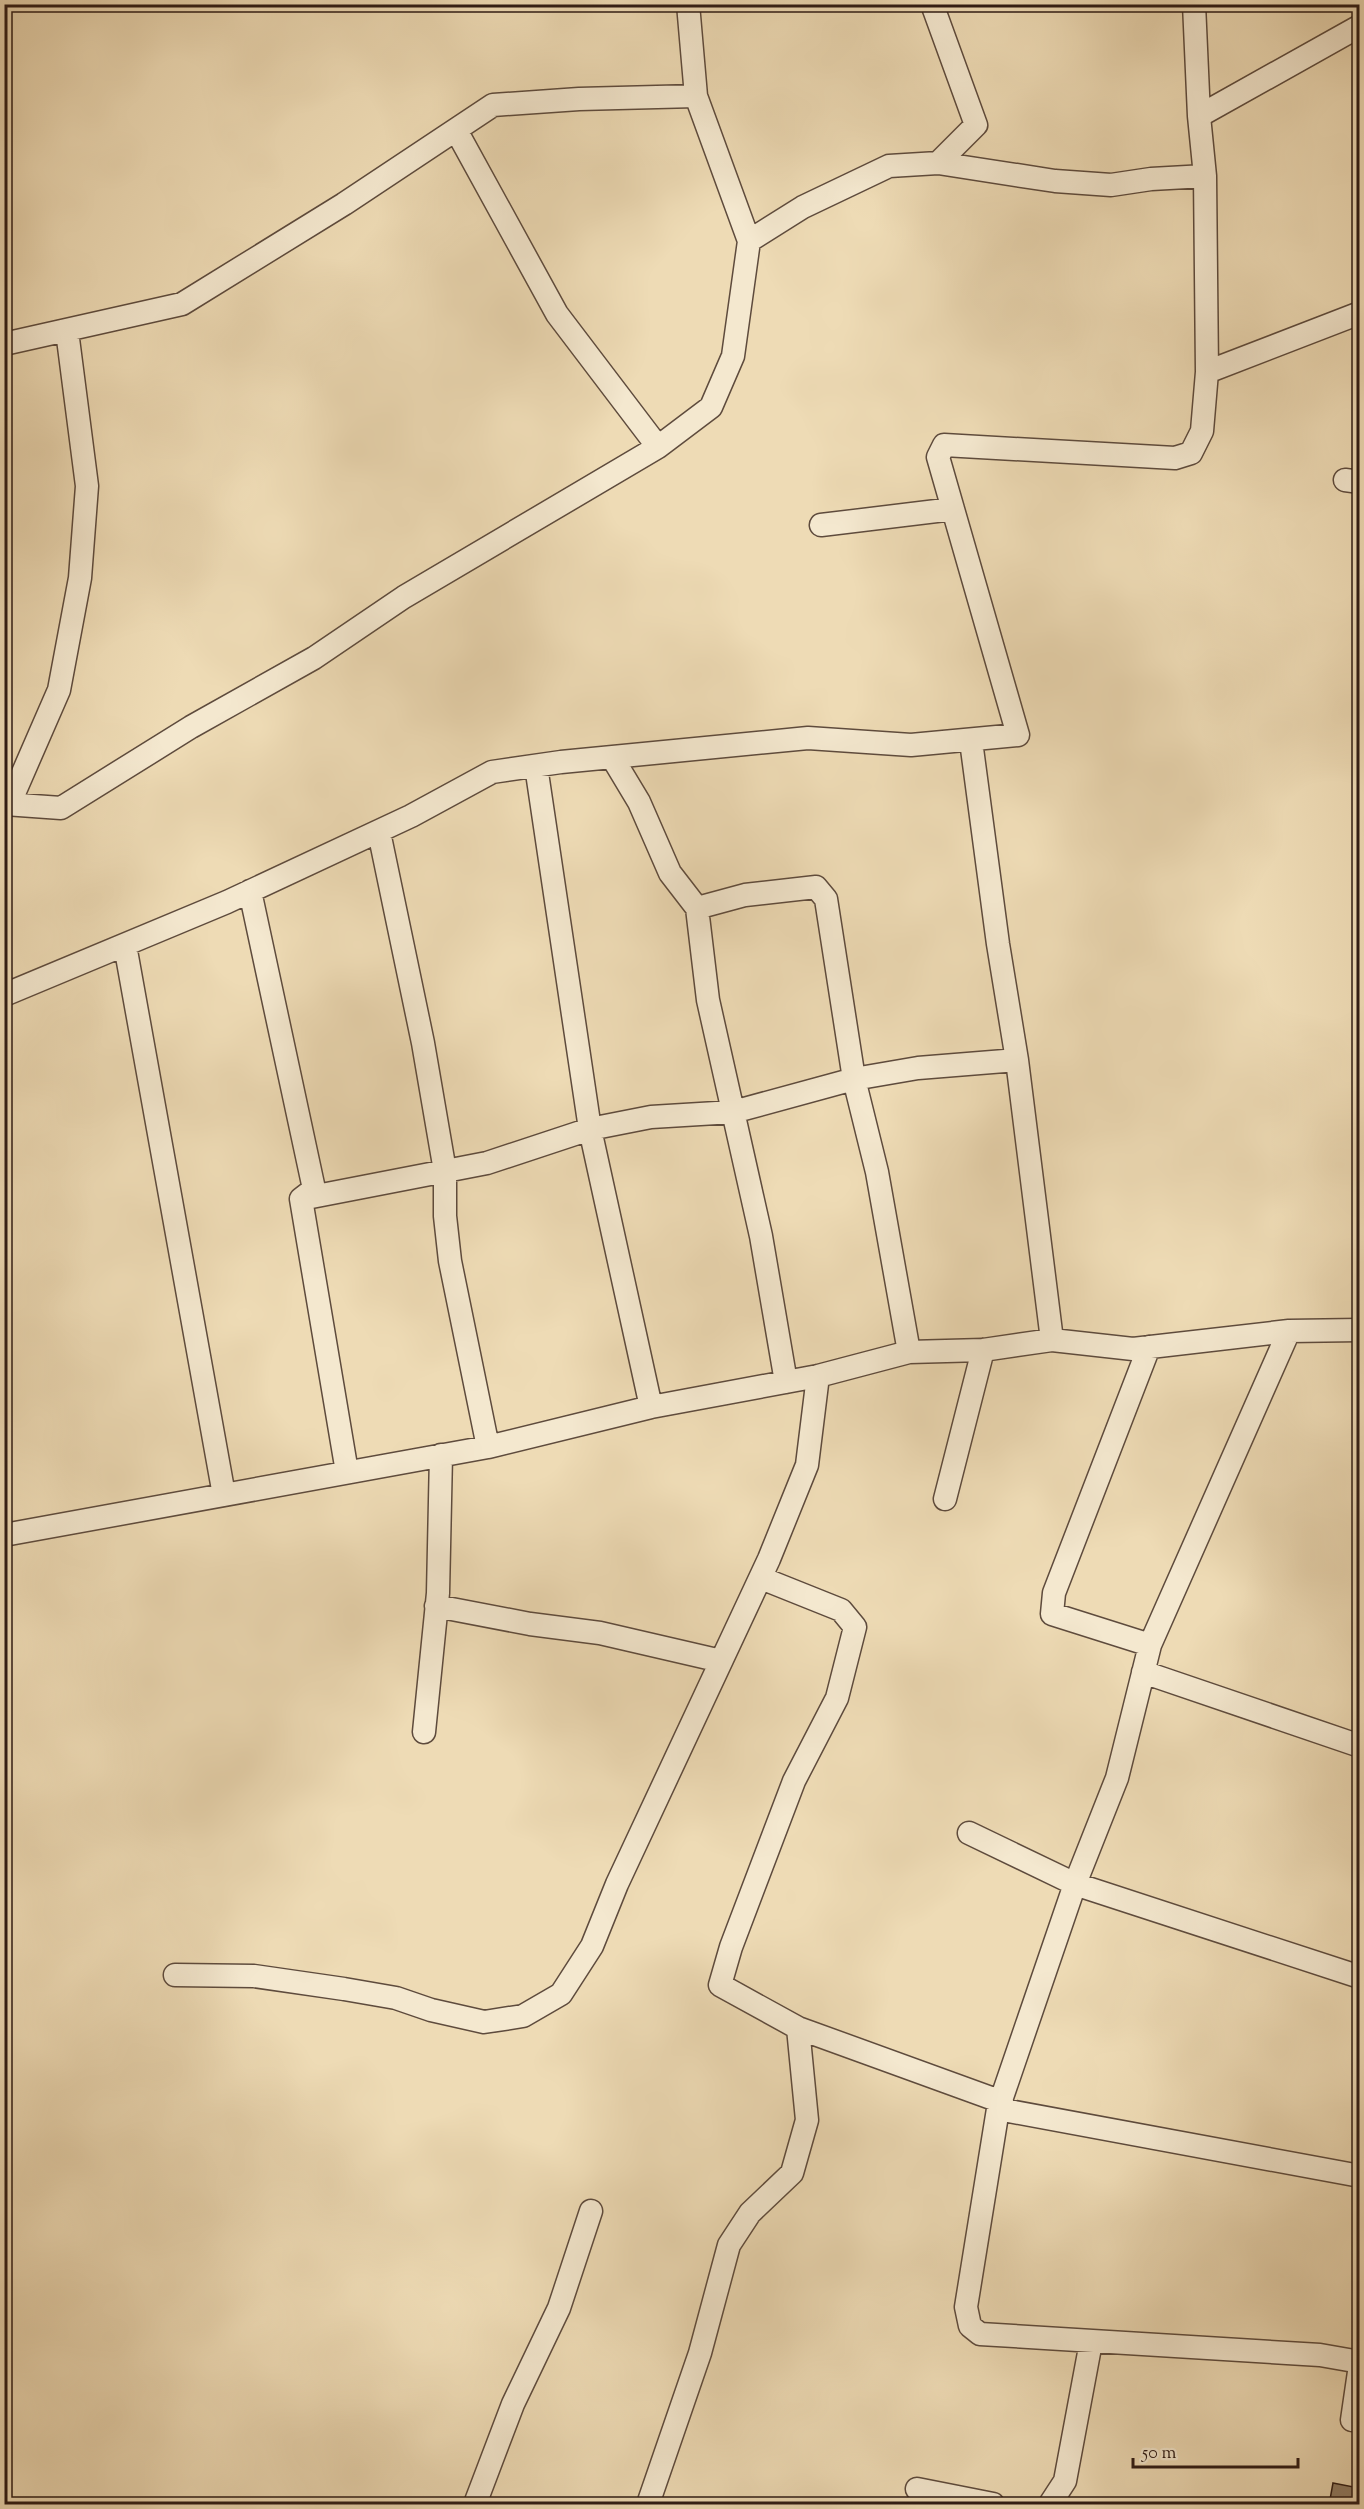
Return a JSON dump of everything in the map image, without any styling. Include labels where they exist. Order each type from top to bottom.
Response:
[{"type":"street","points":[[5,804],[62,808],[191,726],[314,658],[404,597],[658,447],[711,407],[733,356],[749,241],[696,96],[688,4]]},
{"type":"street","points":[[932,4],[976,125],[938,163]]},
{"type":"street","points":[[4,995],[250,891],[379,831],[492,772],[612,757],[808,738],[911,745],[1018,735],[938,457],[944,445],[1175,458],[1191,453],[1202,431],[1207,372],[1205,176],[1199,116],[1194,4]]},
{"type":"street","points":[[1199,116],[1359,26]]},
{"type":"street","points":[[4,344],[66,332],[183,304],[344,204],[493,105],[579,99],[696,96]]},
{"type":"street","points":[[456,130],[557,314],[658,447]]},
{"type":"street","points":[[749,241],[803,207],[889,166],[938,163],[1055,181],[1110,185],[1151,179],[1205,176]]},
{"type":"street","points":[[1207,372],[1359,313]]},
{"type":"street","points":[[5,804],[15,791],[59,690],[80,578],[87,486],[66,332]]},
{"type":"street","points":[[820,525],[953,508]]},
{"type":"street","points":[[971,741],[998,944],[1017,1060],[1052,1340]]},
{"type":"street","points":[[612,757],[639,802],[670,873],[697,908],[708,1000],[761,1236],[786,1382]]},
{"type":"street","points":[[536,766],[590,1129],[651,1407]]},
{"type":"street","points":[[379,831],[423,1043],[445,1171],[450,1261],[488,1447]]},
{"type":"street","points":[[697,908],[745,895],[816,887],[826,899],[854,1079],[877,1172],[909,1352]]},
{"type":"street","points":[[250,891],[314,1189],[301,1199]]},
{"type":"street","points":[[125,945],[224,1495]]},
{"type":"street","points":[[301,1199],[487,1163],[590,1129],[651,1117],[733,1112],[854,1079],[918,1068],[1017,1060]]},
{"type":"street","points":[[301,1199],[347,1472]]},
{"type":"street","points":[[4,1536],[488,1447],[651,1407],[819,1376],[909,1352],[983,1350],[1052,1340],[1133,1349],[1289,1331],[1359,1330]]},
{"type":"street","points":[[1289,1331],[1150,1645],[1117,1778],[1075,1884],[1000,2106],[966,2307],[970,2326],[980,2334],[1320,2355],[1359,2363],[1352,2420]]},
{"type":"street","points":[[1149,1347],[1054,1593],[1052,1614],[1150,1645]]},
{"type":"street","points":[[945,1499],[983,1350]]},
{"type":"street","points":[[175,1975],[254,1976],[344,1989],[396,1998],[431,2010],[484,2022],[523,2016],[561,1994],[592,1946],[617,1884],[761,1578],[807,1465],[819,1376]]},
{"type":"street","points":[[424,1732],[436,1606],[441,1455]]},
{"type":"street","points":[[761,1578],[841,1610],[855,1627],[837,1698],[794,1781],[731,1947],[720,1985],[798,2028],[1000,2106],[1359,2176]]},
{"type":"street","points":[[436,1606],[530,1624],[600,1633],[721,1661]]},
{"type":"street","points":[[1143,1672],[1359,1746]]},
{"type":"street","points":[[969,1833],[1075,1884],[1359,1977]]},
{"type":"street","points":[[648,2505],[700,2353],[729,2246],[750,2213],[792,2173],[807,2120],[798,2028]]},
{"type":"street","points":[[475,2505],[513,2404],[559,2308],[591,2211]]},
{"type":"street","points":[[1050,2505],[1065,2481],[1091,2342]]},
{"type":"street","points":[[917,2489],[993,2505]]},
{"type":"building","points":[[1333,2483],[1359,2488],[1359,2505],[1329,2505]]}]
